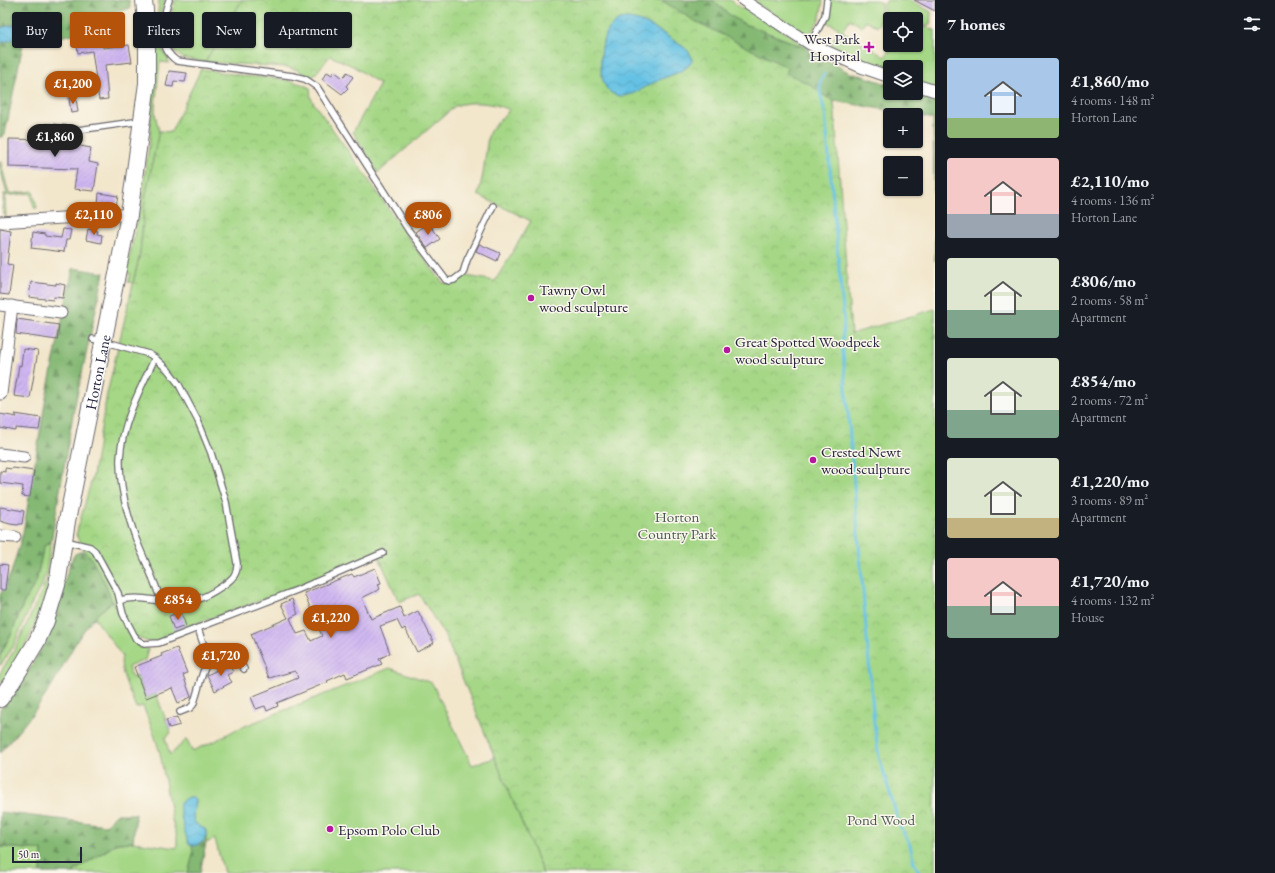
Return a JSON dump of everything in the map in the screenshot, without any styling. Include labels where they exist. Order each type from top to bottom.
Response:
[{"type":"street","name":"Horton Lane","points":[[144,0],[145,12]]},
{"type":"street","name":"Horton Lane","points":[[150,12],[152,0]]},
{"type":"street","points":[[743,0],[810,44],[861,67],[883,75]]},
{"type":"street","name":"Horton Lane","points":[[0,699],[37,641],[46,621],[57,585],[98,340],[129,215],[147,83],[147,48]]},
{"type":"street","points":[[923,87],[935,91]]},
{"type":"street","points":[[0,222],[102,215],[129,215]]},
{"type":"street","points":[[0,305],[61,313]]},
{"type":"street","points":[[1,394],[2,359],[12,306]]},
{"type":"street","points":[[0,454],[24,457]]},
{"type":"street","points":[[0,536],[15,537]]},
{"type":"lane","points":[[169,0],[163,25],[163,38],[169,53],[178,61],[293,76],[305,79],[317,87],[409,231],[446,280],[454,280],[463,273],[467,260],[493,206]]},
{"type":"lane","points":[[810,44],[825,16],[827,0]]},
{"type":"lane","points":[[47,127],[78,130],[141,121]]},
{"type":"lane","points":[[98,340],[143,351],[155,358],[168,370],[182,390],[198,421],[211,453],[226,502],[238,567],[236,573],[229,581],[199,600],[183,604],[136,598],[120,600]]},
{"type":"lane","points":[[155,358],[143,382],[127,423],[123,436],[120,459],[122,487],[128,511],[136,537],[161,602]]},
{"type":"lane","points":[[64,540],[90,547],[95,551],[120,600],[124,617],[136,639],[142,644],[159,643],[297,590],[383,553]]},
{"type":"lane","points":[[198,628],[204,645],[212,656],[216,659],[238,659],[244,669]]},
{"type":"lane","points":[[180,712],[190,708],[193,705],[204,666],[212,656]]},
{"type":"green space","points":[[0,0],[129,0],[130,8],[113,12],[70,12],[70,35],[62,36],[62,12],[12,12],[12,25],[0,28]]},
{"type":"green space","points":[[159,0],[165,0],[162,12],[158,12]]},
{"type":"green space","points":[[175,0],[242,0],[235,12],[202,12],[202,48],[213,48],[205,62],[182,58],[174,51],[173,48],[194,48],[194,12],[172,12]]},
{"type":"green space","name":"Horton Country Park","points":[[242,0],[661,0],[693,20],[788,68],[786,73],[809,84],[834,101],[851,334],[935,309],[935,873],[543,873],[446,638],[419,594],[399,602],[377,553],[282,593],[189,626],[190,630],[171,638],[157,642],[150,642],[139,637],[133,642],[114,606],[105,583],[76,535],[93,475],[107,394],[140,254],[145,198],[159,131],[171,132],[201,69],[245,76],[286,80],[302,84],[310,88],[311,98],[315,105],[411,242],[443,283],[453,284],[466,276],[495,281],[531,221],[478,195],[483,174],[488,136],[490,131],[509,110],[508,109],[482,103],[468,103],[455,106],[378,173],[353,132],[380,84],[353,66],[330,56],[312,78],[297,70],[287,67],[205,62],[213,48],[256,48],[256,12],[235,12]]},
{"type":"green space","points":[[661,0],[712,0],[742,23],[799,45],[850,73],[883,83],[883,100],[923,100],[923,94],[935,98],[935,261],[933,119],[923,117],[923,108],[883,108],[883,109],[834,101],[809,84],[795,78],[777,95],[788,68],[693,20]]},
{"type":"green space","points":[[712,0],[731,0],[742,9],[749,8],[807,47],[807,50],[792,42],[739,21]]},
{"type":"green space","points":[[751,0],[823,0],[820,18],[808,37]]},
{"type":"green space","points":[[830,0],[876,0],[882,3],[879,24],[877,27],[866,20],[862,27],[850,19],[842,31],[885,57],[888,52],[923,52],[923,27],[935,30],[935,88],[923,85],[923,60],[883,60],[883,73],[856,61],[849,54],[831,46],[839,28],[824,21]]},
{"type":"green space","points":[[887,0],[910,0],[931,12],[930,24],[923,25],[923,12],[883,12],[884,5]]},
{"type":"green space","points":[[12,40],[12,48],[22,48],[5,134],[0,138],[0,43]]},
{"type":"green space","points":[[155,48],[162,48],[169,63],[160,62],[155,105],[155,114],[159,131],[145,198],[140,254],[133,283],[128,282],[131,274],[126,273],[141,202],[150,138]]},
{"type":"green space","points":[[0,160],[9,194],[33,191],[37,208],[34,208],[31,193],[5,196],[6,218],[2,209],[4,194],[7,194],[0,168]]},
{"type":"green space","points":[[73,268],[104,273],[74,409],[51,542],[45,545],[43,549],[36,582],[24,602],[12,632],[0,656],[0,595],[11,573],[23,533],[45,403]]},
{"type":"green space","points":[[59,520],[50,579],[40,613],[35,626],[16,662],[0,685],[0,673],[15,649],[46,582]]},
{"type":"green space","points":[[51,542],[46,573],[41,586],[13,647],[0,666],[0,656],[12,632],[24,602],[36,582],[43,549],[45,545]]},
{"type":"green space","points":[[85,552],[93,561],[108,590],[112,602],[91,621],[82,633],[53,684],[40,703],[0,753],[0,709],[29,670],[43,646],[71,561],[75,554]]},
{"type":"green space","points":[[112,602],[133,642],[148,649],[145,660],[128,667],[132,678],[137,676],[146,698],[156,694],[171,733],[165,738],[170,755],[187,739],[192,751],[235,730],[390,668],[432,683],[472,765],[495,758],[543,873],[224,873],[215,839],[206,843],[190,866],[188,873],[74,873],[74,871],[118,843],[133,842],[177,848],[177,837],[172,820],[160,753],[153,731],[143,706],[136,708],[128,689],[123,675],[121,662],[122,656],[94,617]],"holes":[[[188,797],[193,797],[195,800],[193,817],[195,824],[206,830],[206,835],[189,844],[187,840]]]},
{"type":"green space","points":[[0,812],[106,825],[116,814],[136,814],[133,842],[117,843],[74,871],[74,873],[41,873],[42,850],[0,847]]},
{"type":"green space","points":[[206,835],[206,843],[200,873],[188,873],[193,854],[192,846],[200,844]]},
{"type":"green space","points":[[0,847],[42,850],[41,873],[0,873]]},
{"type":"water","points":[[623,19],[642,22],[660,31],[686,49],[691,55],[692,61],[680,72],[658,80],[639,91],[621,96],[611,92],[604,83],[602,76],[602,46],[607,32],[616,22]]},
{"type":"water","points":[[12,25],[12,40],[0,43],[0,28]]},
{"type":"water","points":[[190,797],[194,798],[195,800],[193,814],[194,821],[196,824],[205,829],[206,832],[204,840],[200,844],[194,846],[188,843],[180,807],[182,801]]},
{"type":"building","points":[[914,0],[935,0],[935,11]]},
{"type":"building","points":[[125,45],[129,45],[132,62],[105,65],[108,99],[99,100],[92,51],[78,53],[77,48],[125,48]]},
{"type":"building","points":[[169,71],[187,73],[185,82],[174,81],[173,87],[166,86]]},
{"type":"building","points":[[334,71],[343,78],[347,72],[353,77],[346,86],[348,88],[342,94],[322,79],[327,72],[332,75]]},
{"type":"building","points":[[69,98],[76,98],[78,112],[71,113]]},
{"type":"building","points":[[47,136],[56,136],[56,140],[70,140],[70,144],[91,148],[89,162],[98,164],[94,191],[74,189],[77,169],[9,167],[9,139],[47,140]]},
{"type":"building","points":[[99,193],[118,196],[116,206],[98,204]]},
{"type":"building","points":[[429,223],[440,239],[427,248],[416,232]]},
{"type":"building","points":[[0,229],[11,231],[7,264],[13,265],[9,295],[0,294]]},
{"type":"building","points":[[63,229],[71,230],[69,240],[66,240],[64,252],[31,248],[33,232],[45,234],[45,236],[61,238]]},
{"type":"building","points":[[88,229],[98,231],[97,234],[102,235],[101,243],[86,240]]},
{"type":"building","points":[[479,244],[500,253],[497,261],[476,251]]},
{"type":"building","points":[[31,282],[56,285],[56,283],[65,285],[63,298],[54,297],[53,300],[29,297]]},
{"type":"building","points":[[17,319],[59,325],[57,340],[16,334]]},
{"type":"building","points":[[23,349],[38,351],[30,398],[14,396],[19,365],[21,366]]},
{"type":"building","points":[[0,414],[17,417],[15,414],[41,418],[39,430],[16,428],[16,431],[0,428]]},
{"type":"building","points":[[5,468],[34,471],[30,497],[22,496],[23,486],[0,483],[0,471],[5,472]]},
{"type":"building","points":[[0,507],[24,511],[22,524],[10,524],[0,521]]},
{"type":"building","points":[[0,564],[8,565],[5,590],[0,590]]},
{"type":"building","points":[[375,568],[381,583],[378,584],[380,589],[362,598],[371,619],[400,607],[404,618],[418,611],[434,643],[417,652],[405,628],[402,630],[397,620],[380,626],[390,653],[379,659],[382,664],[347,678],[345,673],[327,681],[328,682],[277,703],[278,706],[267,711],[265,706],[256,709],[251,697],[298,678],[295,671],[269,678],[251,634],[288,618],[281,604],[292,599],[298,614],[290,618],[297,634],[306,631],[311,641],[322,636],[304,593],[352,574],[354,577]]},
{"type":"building","points":[[181,612],[186,626],[174,630],[169,616]]},
{"type":"building","points":[[177,648],[187,673],[183,675],[191,697],[178,703],[172,688],[146,698],[134,667],[162,656],[161,654]]},
{"type":"building","points":[[229,664],[233,672],[227,675],[232,682],[215,691],[207,675]]},
{"type":"building","points":[[177,717],[180,725],[169,728],[166,720]]},
{"type":"waterway","points":[[824,74],[820,83],[820,93],[825,113],[844,322],[842,341],[874,723],[879,757],[900,826],[910,845],[914,863],[920,873]]},
{"type":"place","name":"West Park Hospital","points":[[869,47]]},
{"type":"place","name":"Tawny Owl wood sculpture","points":[[531,298]]},
{"type":"place","name":"Great Spotted Woodpeck wood sculpture","points":[[727,350]]},
{"type":"place","name":"Crested Newt wood sculpture","points":[[813,460]]},
{"type":"place","name":"Epsom Polo Club","points":[[330,829]]},
{"type":"park label","name":"Pond Wood","points":[[881,819]]}]
